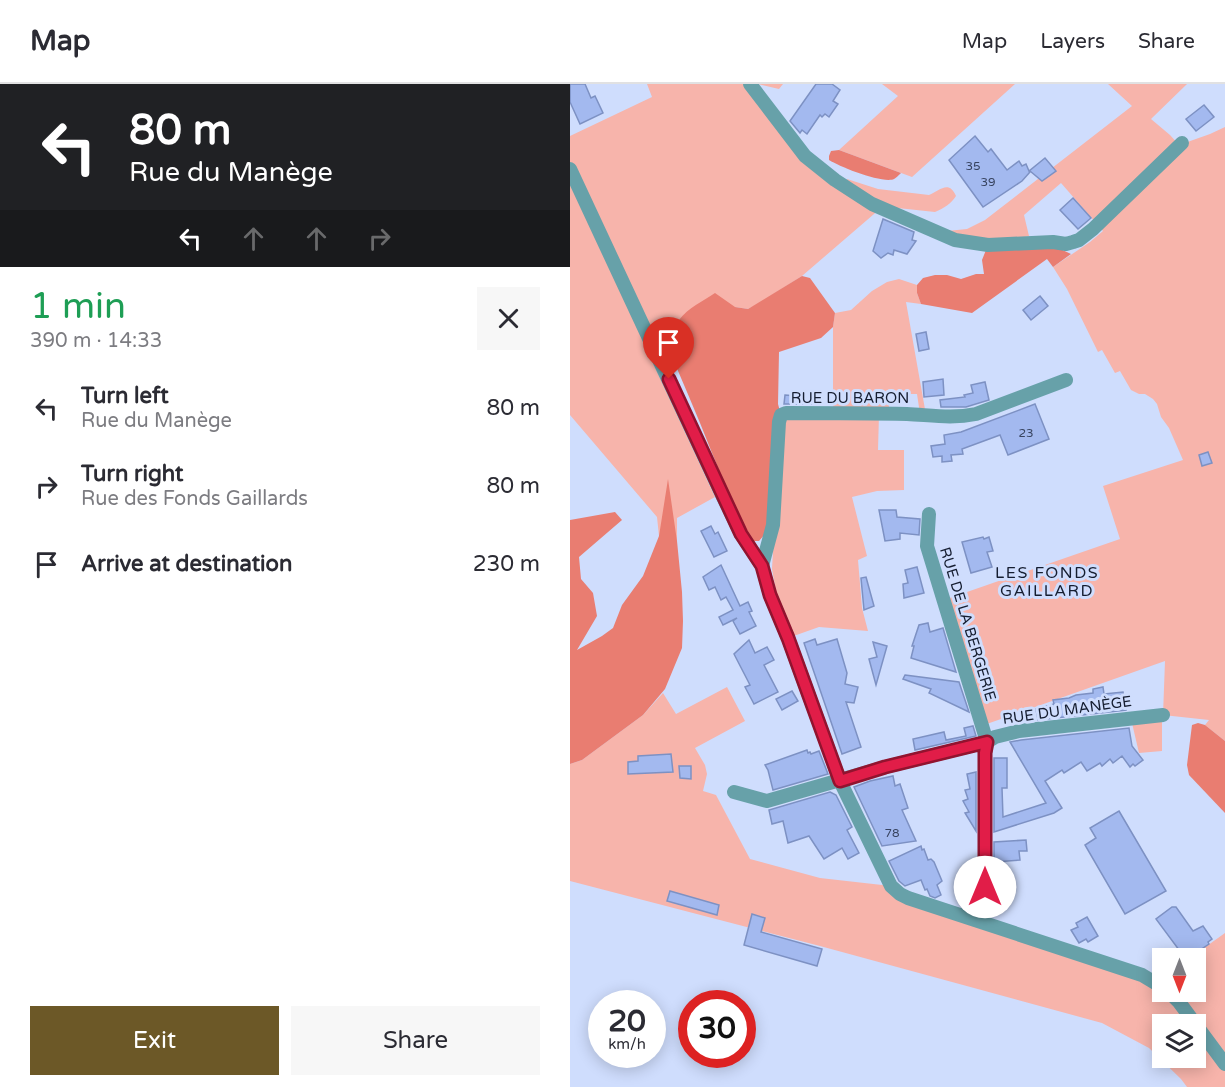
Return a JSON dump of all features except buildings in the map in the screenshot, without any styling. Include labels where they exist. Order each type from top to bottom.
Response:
[{"type":"street","points":[[750,84],[806,156],[835,180],[872,204],[955,240],[988,245],[1073,243],[1084,237],[1182,143]]},
{"type":"street","points":[[570,169],[737,525],[762,566],[770,595],[840,781],[891,886],[900,894],[1142,975],[1152,981]]},
{"type":"street","name":"RUE DU BARON","points":[[762,566],[773,525],[781,415],[786,413],[868,413],[960,417],[976,414],[1066,380]]},
{"type":"street","name":"RUE DE LA BERGERIE","points":[[929,514],[927,546],[987,742],[985,753],[985,887]]},
{"type":"street","name":"RUE DU MANÈGE","points":[[734,792],[767,801],[885,767],[987,742],[995,737],[1019,732],[1163,715]]},
{"type":"street","points":[[1179,1002],[1225,1064]]},
{"type":"shaded area","points":[[647,84],[758,84],[805,156],[846,184],[847,179],[878,189],[929,195],[947,187],[956,196],[947,206],[935,212],[879,206],[881,208],[802,276],[756,305],[748,309],[735,307],[679,320],[671,335],[647,350],[715,497],[677,518],[677,541],[659,536],[657,517],[570,415],[570,136],[652,97]]},
{"type":"shaded area","points":[[758,84],[783,84],[779,89]]},
{"type":"shaded area","points":[[882,84],[1015,84],[912,177],[839,150],[898,96]]},
{"type":"shaded area","points":[[1108,84],[1187,84],[1151,119],[1179,145],[1225,127],[1225,741],[1205,725],[1209,720],[1163,715],[1165,661],[981,726],[944,600],[1120,539],[1103,486],[1183,460],[1169,428],[1161,417],[1157,404],[1145,394],[1131,390],[1120,371],[1115,373],[1102,350],[1098,352],[1067,289],[1053,267],[1103,231],[1061,183],[1024,215],[1029,236],[988,245],[947,231],[967,229],[985,220],[1132,106]]},
{"type":"shaded area","points":[[839,150],[901,173],[894,179],[888,180],[842,167],[829,160],[831,151]]},
{"type":"shaded area","points":[[988,245],[1056,247],[1071,254],[1053,267],[1047,259],[972,313],[921,304],[917,285],[923,278],[947,275],[961,279],[984,274],[982,260]]},
{"type":"shaded area","points":[[802,276],[810,278],[835,313],[833,327],[821,338],[779,352],[778,404],[781,415],[773,525],[759,541],[752,541],[735,510],[664,338],[672,332],[687,312],[715,293],[735,307],[748,309]]},
{"type":"shaded area","points":[[899,279],[917,285],[921,304],[906,302],[926,415],[920,414],[917,394],[889,394],[889,413],[879,414],[878,450],[904,450],[904,490],[877,491],[852,497],[867,556],[858,560],[862,608],[868,631],[819,627],[788,638],[772,569],[781,415],[833,413],[835,313],[851,310],[872,291],[887,282]]},
{"type":"shaded area","points":[[668,479],[682,592],[682,648],[665,689],[643,715],[582,760],[570,764],[570,520],[615,512],[622,520],[579,557],[581,579],[593,593],[597,616],[577,650],[613,628],[622,605],[643,576],[659,536]]},
{"type":"shaded area","points":[[727,687],[745,721],[695,748],[705,765],[707,774],[703,791],[716,795],[750,859],[820,878],[891,886],[1152,981],[1152,1002],[1206,1002],[1206,948],[1204,948],[1225,933],[1225,1087],[1187,1087],[1170,1068],[1206,1068],[1206,1014],[1152,1014],[1152,1051],[1102,1023],[570,881],[570,764],[582,760],[643,715],[663,693],[676,714]]},
{"type":"shaded area","points":[[1162,720],[1162,751],[1139,753],[1132,723]]},
{"type":"shaded area","points":[[1198,723],[1205,725],[1225,741],[1225,813],[1189,775],[1187,765],[1192,725]]},
{"type":"district","name":"LES FONDS GAILLARD","points":[[1047,582]]},
{"type":"route","points":[[669,379],[741,534],[762,566],[770,595],[840,781],[885,767],[987,742],[985,753],[985,887]]}]
